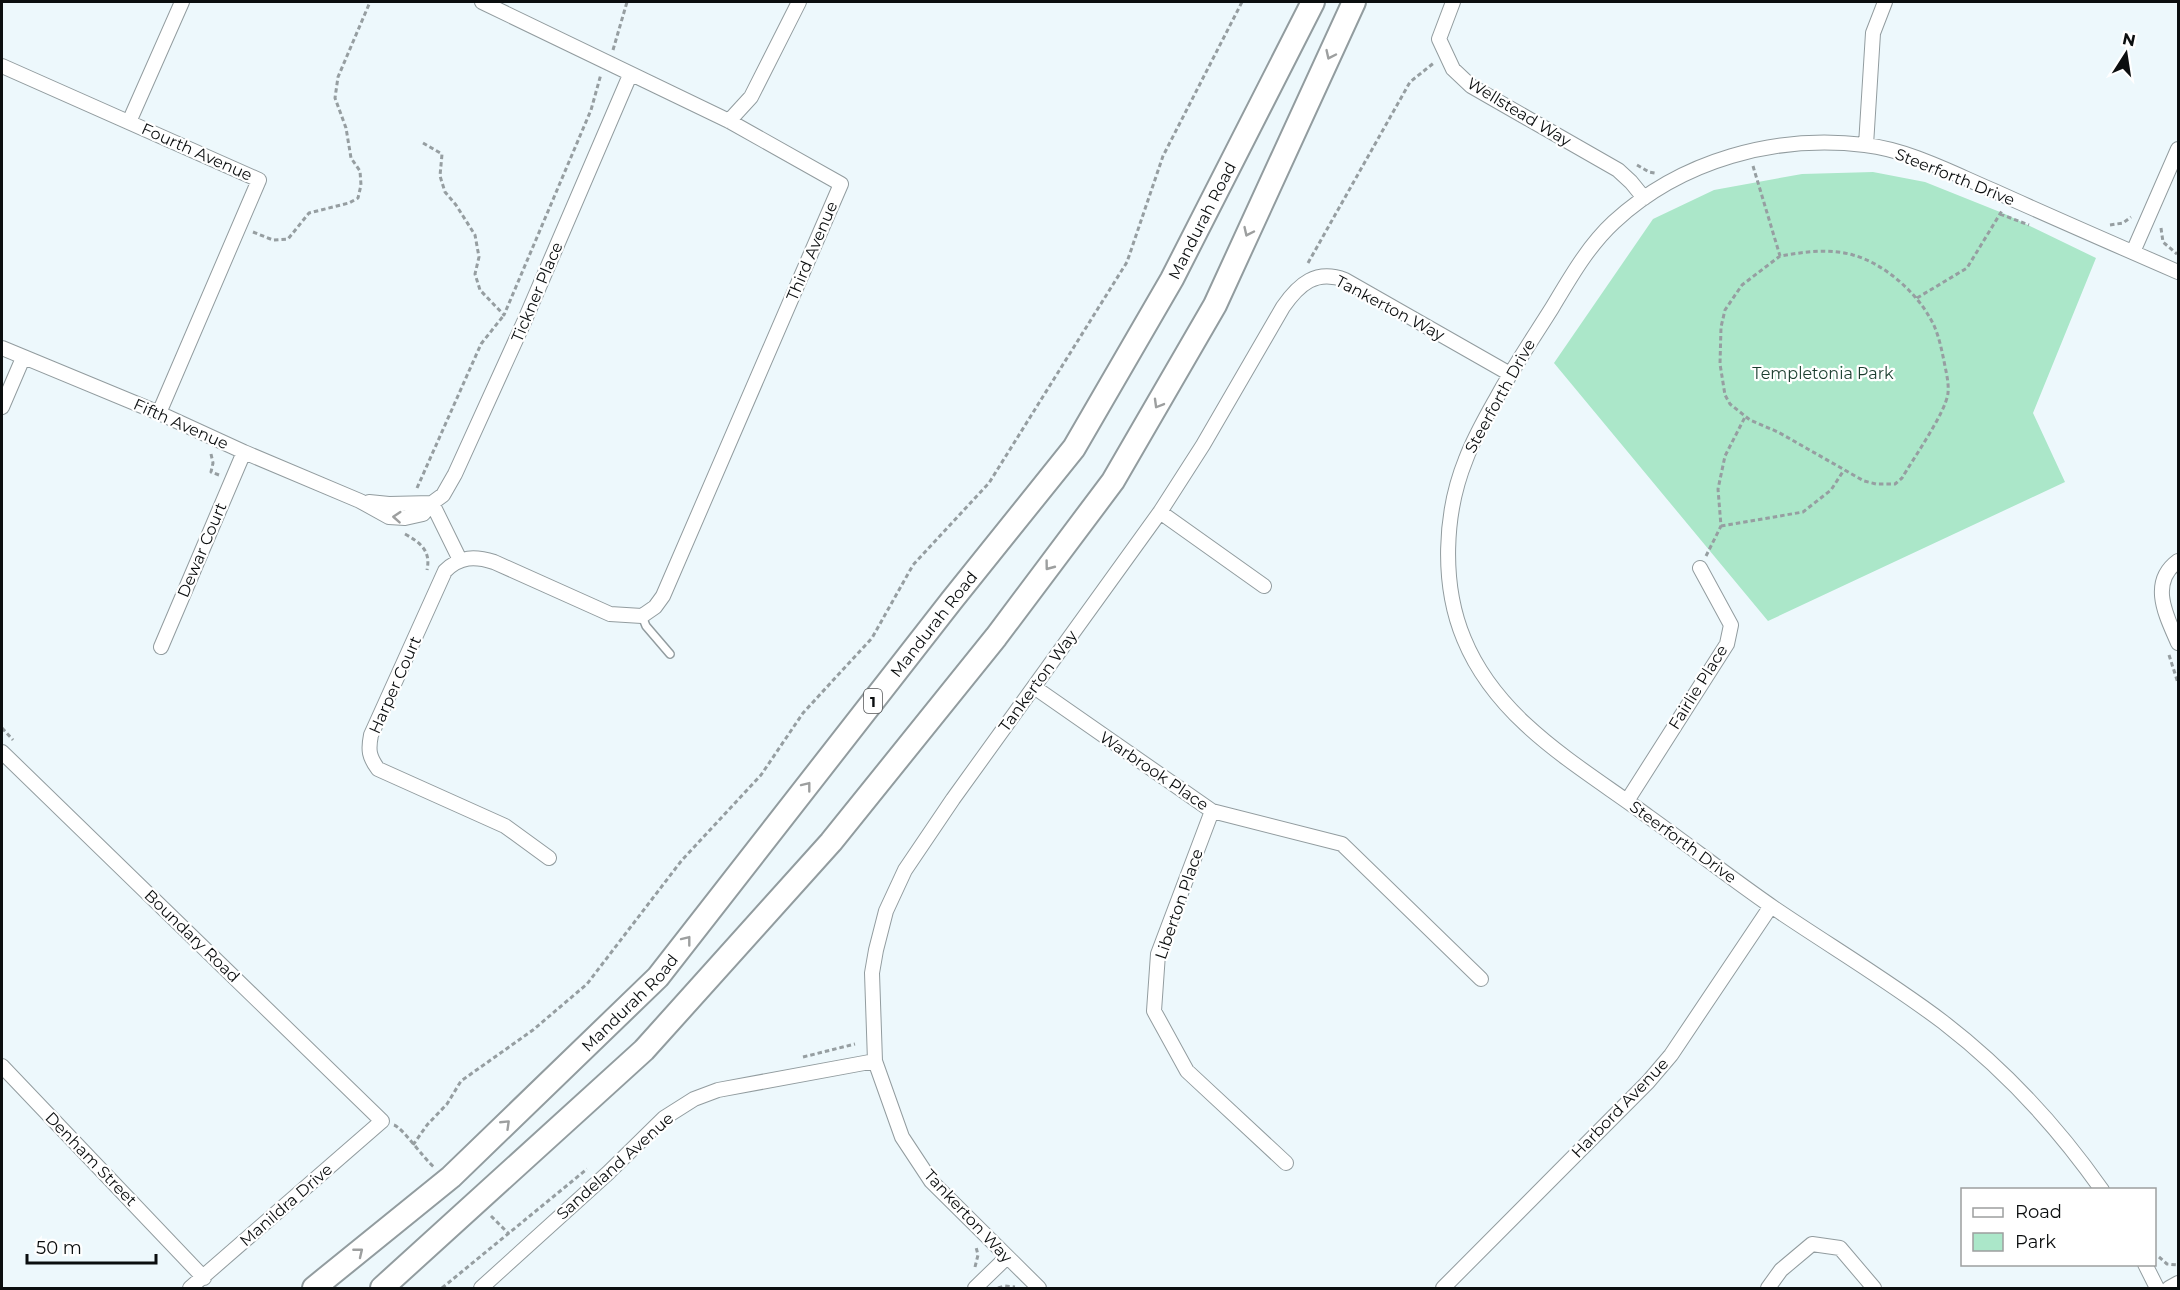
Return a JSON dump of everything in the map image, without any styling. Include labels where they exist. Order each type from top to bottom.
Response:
[{"type":"highway","name":"Mandurah Road","points":[[314,1288],[451,1177],[658,977],[952,600],[1074,448],[1172,279],[1313,2]]},
{"type":"highway","points":[[382,1288],[644,1050],[831,842],[996,637],[1113,481],[1215,305],[1354,2]]},
{"type":"street","points":[[129,122],[182,2]]},
{"type":"street","name":"Third Avenue","points":[[482,2],[729,121],[841,184],[663,596],[655,607],[642,616]]},
{"type":"street","points":[[729,121],[751,97],[798,2]]},
{"type":"street","points":[[1446,54],[1439,39],[1454,2]]},
{"type":"street","points":[[1866,145],[1873,33],[1885,2]]},
{"type":"street","name":"Wellstead Way","points":[[1446,54],[1453,69],[1471,86],[1618,170],[1644,198]]},
{"type":"street","name":"Fourth Avenue","points":[[2,66],[259,180],[159,413]]},
{"type":"street","name":"Tickner Place","points":[[432,503],[443,495],[455,474],[524,322],[630,75]]},
{"type":"street","name":"Steerforth Drive","points":[[2101,1188],[2061,1135],[1998,1068],[1947,1025],[1772,906],[1534,734],[1492,689],[1464,640],[1457,616],[1449,565],[1451,510],[1464,461],[1510,374],[1571,275],[1612,224],[1644,198],[1701,165],[1748,151],[1803,144],[1866,145],[1912,157],[2178,272]]},
{"type":"street","points":[[2133,252],[2178,149]]},
{"type":"street","name":"Tankerton Way","points":[[1039,1288],[931,1181],[902,1137],[874,1061],[872,973],[886,911],[905,870],[1160,512],[1203,446],[1294,291],[1305,282],[1333,276],[1345,280],[1510,374]]},
{"type":"street","name":"Fifth Avenue","points":[[2,348],[159,413],[360,501],[389,517],[405,518],[423,514],[432,503]]},
{"type":"street","points":[[2,407],[23,358]]},
{"type":"street","name":"Dewar Court","points":[[161,647],[244,452]]},
{"type":"street","name":"Fifth Avenue","points":[[360,501],[389,504],[432,503]]},
{"type":"street","points":[[432,503],[460,560],[478,557],[610,614],[642,616]]},
{"type":"street","points":[[1160,512],[1264,586]]},
{"type":"street","name":"Harper Court","points":[[460,560],[445,571],[371,735],[369,758],[378,769],[505,826],[549,858]]},
{"type":"street","points":[[2178,561],[2163,581],[2161,599],[2178,643]]},
{"type":"street","name":"Fairlie Place","points":[[1627,801],[1727,644],[1731,625],[1700,568]]},
{"type":"street","name":"Warbrook Place","points":[[1034,687],[1212,811],[1342,844],[1481,979]]},
{"type":"street","name":"Boundary Road","points":[[2,752],[382,1121]]},
{"type":"street","name":"Liberton Place","points":[[1212,811],[1158,954],[1155,1011],[1187,1071],[1286,1163]]},
{"type":"street","name":"Harbord Avenue","points":[[1443,1288],[1640,1090],[1671,1055],[1772,906]]},
{"type":"street","name":"Sandeland Avenue","points":[[481,1288],[608,1173],[664,1118],[694,1099],[718,1090],[874,1061]]},
{"type":"street","name":"Denham Street","points":[[2,1066],[204,1278]]},
{"type":"street","name":"Manildra Drive","points":[[190,1288],[382,1121]]},
{"type":"street","points":[[1768,1288],[1781,1270],[1812,1244],[1840,1248],[1874,1288]]},
{"type":"street","points":[[979,1285],[1006,1257]]},
{"type":"street","points":[[2146,1266],[2157,1288]]},
{"type":"street","points":[[2169,1288],[2178,1283]]},
{"type":"lane","points":[[642,616],[646,626],[670,654]]},
{"type":"path","points":[[239,226],[273,240],[288,239],[309,213],[349,203],[358,198],[361,185],[360,171],[351,158],[346,128],[335,98],[338,76],[370,2]]},
{"type":"path","points":[[410,504],[481,344],[504,315],[591,110],[605,62],[615,47],[627,2]]},
{"type":"path","points":[[382,1121],[401,1127],[413,1145],[427,1125],[447,1104],[461,1082],[533,1030],[587,984],[682,860],[761,775],[803,713],[872,638],[914,565],[989,483],[1127,262],[1163,156],[1242,2]]},
{"type":"path","points":[[1301,269],[1309,263],[1410,82],[1446,54]]},
{"type":"path","points":[[423,143],[442,154],[440,176],[445,192],[475,235],[479,257],[474,274],[480,290],[504,315],[524,322]]},
{"type":"path","points":[[1752,164],[1780,256]]},
{"type":"path","points":[[1917,298],[1967,268],[2009,198]]},
{"type":"path","points":[[2109,225],[2123,223],[2129,219],[2137,213],[2142,202],[2163,210],[2161,227],[2163,242],[2178,255]]},
{"type":"path","points":[[1829,251],[1854,255],[1886,272],[1917,298],[1931,319],[1941,348],[1948,380],[1946,404],[1902,478],[1895,484],[1863,481],[1778,432],[1745,417],[1730,404],[1725,395],[1720,347],[1725,310],[1742,285],[1780,256],[1829,251]]},
{"type":"path","points":[[1700,568],[1721,526],[1718,489],[1725,456],[1745,417]]},
{"type":"path","points":[[1721,526],[1803,512],[1831,490],[1844,470]]},
{"type":"path","points":[[855,1065],[855,1044],[862,1037]]},
{"type":"path","points":[[477,1202],[509,1233]]},
{"type":"path","points":[[975,1241],[978,1255],[973,1271],[979,1285]]},
{"type":"path","points":[[2156,1252],[2167,1264],[2178,1265]]},
{"type":"path","points":[[997,1288],[1005,1286],[1021,1288]]},
{"type":"green space","name":"Templetonia Park","points":[[1873,172],[1925,182],[2005,214],[2096,258],[2033,413],[2065,482],[1768,621],[1554,363],[1653,219],[1714,190],[1802,174]]}]
